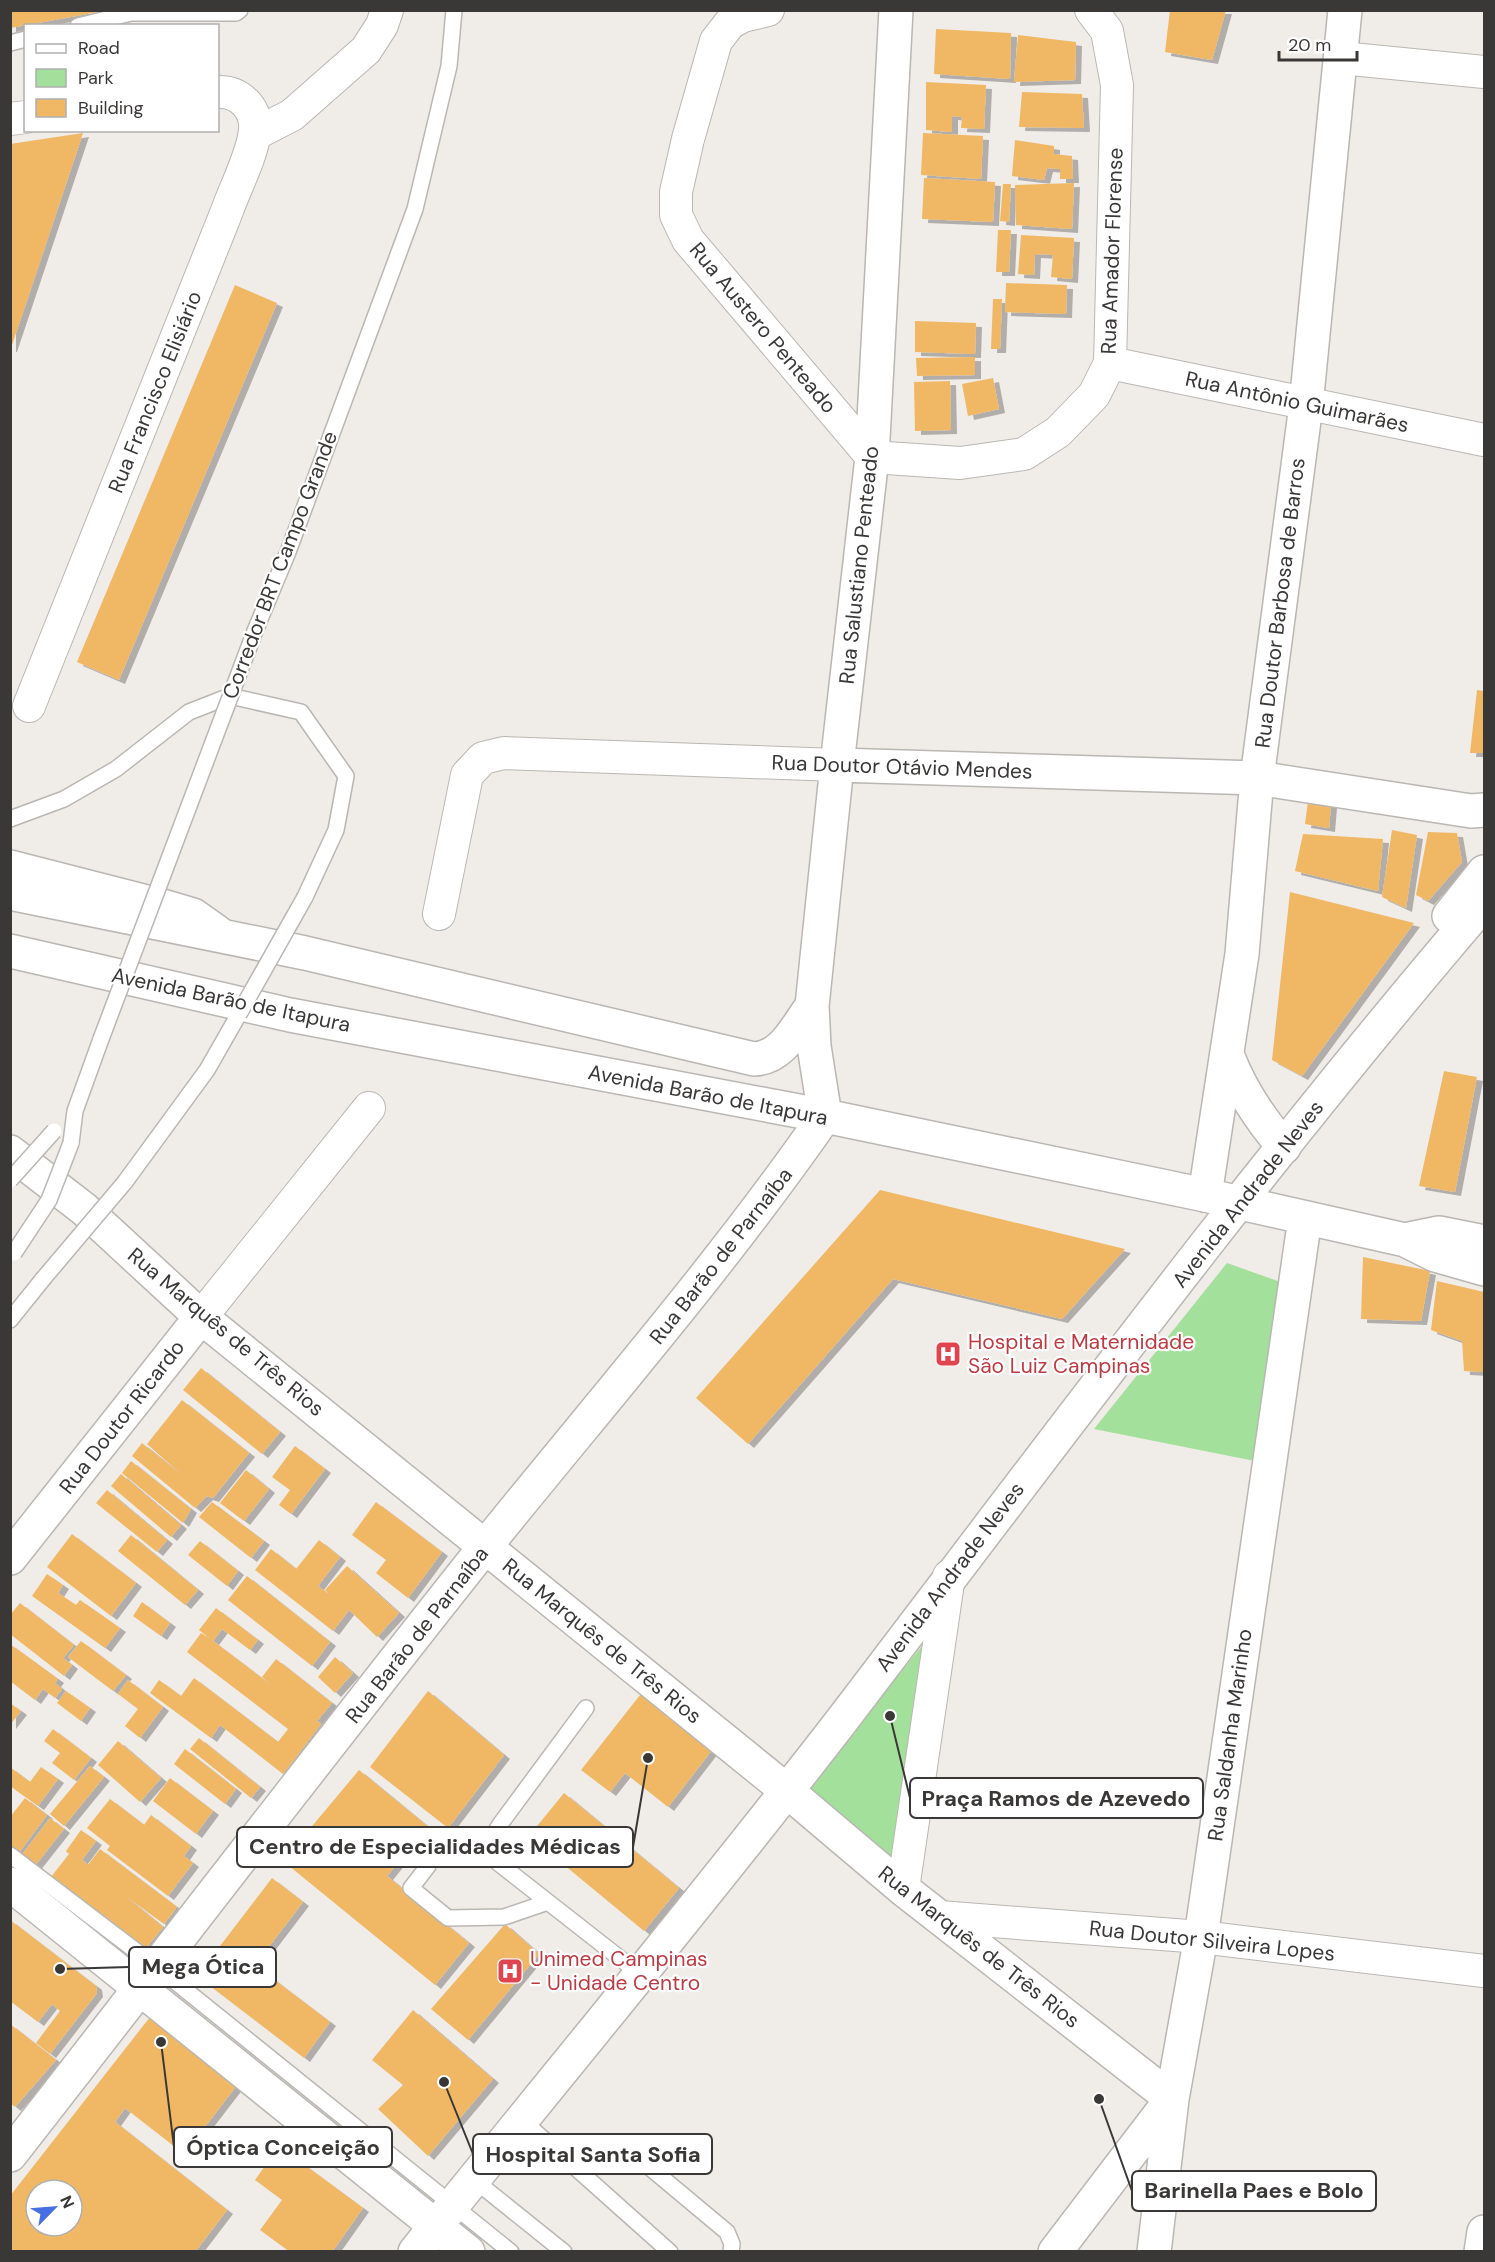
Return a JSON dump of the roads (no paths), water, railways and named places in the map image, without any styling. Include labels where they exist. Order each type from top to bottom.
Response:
[{"type":"main road","name":"Rua Salustiano Penteado","points":[[825,1116],[814,1046],[812,1006],[872,457],[896,10]]},
{"type":"main road","name":"Rua Doutor Barbosa de Barros","points":[[1205,1195],[1242,954],[1257,778],[1306,405],[1345,10]]},
{"type":"main road","name":"Rua Doutor Otávio Mendes","points":[[837,765],[1257,778],[1480,819]]},
{"type":"main road","points":[[10,867],[193,915],[223,937]]},
{"type":"main road","points":[[1414,985],[1420,951],[1485,872]]},
{"type":"main road","name":"Avenida Barão de Itapura","points":[[10,893],[305,953],[754,1059],[767,1059],[779,1051],[812,1006]]},
{"type":"main road","name":"Avenida Andrade Neves","points":[[415,2252],[786,1790],[949,1576],[1284,1147],[1414,985],[1485,903]]},
{"type":"main road","name":"Avenida Barão de Itapura","points":[[10,951],[290,1015],[825,1116],[1205,1195],[1405,1240],[1435,1255],[1485,1269]]},
{"type":"main road","points":[[1228,1057],[1240,1088],[1264,1124],[1284,1147]]},
{"type":"main road","name":"Rua Barão de Parnaíba","points":[[10,2155],[486,1546],[645,1354],[796,1158],[825,1116]]},
{"type":"main road","name":"Rua Marquês de Três Rios","points":[[10,1152],[84,1209],[201,1317],[786,1790],[903,1889],[1172,2098]]},
{"type":"main road","name":"Rua Saldanha Marinho","points":[[1154,2252],[1172,2098],[1200,1937],[1305,1218]]},
{"type":"main road","name":"Avenida Barão de Itapura","points":[[1405,1240],[1439,1233],[1485,1242]]},
{"type":"main road","name":"Rua Doutor Ricardo","points":[[10,1558],[201,1317]]},
{"type":"main road","points":[[10,1884],[148,1978],[444,2216],[468,2252]]},
{"type":"main road","points":[[1055,2252],[1172,2098]]},
{"type":"main road","points":[[1482,2252],[1485,2232]]},
{"type":"street","points":[[219,92],[236,94],[243,99],[253,117],[255,134],[292,115],[366,50],[382,26],[387,10]]},
{"type":"street","name":"Rua Austero Penteado","points":[[768,10],[743,16],[729,23],[716,40],[676,192],[676,215],[688,240],[872,457]]},
{"type":"street","name":"Rua Amador Florense","points":[[872,457],[960,463],[1024,454],[1058,432],[1094,395],[1110,363],[1117,85],[1107,31],[1091,10]]},
{"type":"street","points":[[1341,58],[1485,72]]},
{"type":"street","name":"Rua Francisco Elisiário","points":[[29,706],[227,211],[255,134]]},
{"type":"street","name":"Rua Antônio Guimarães","points":[[1110,363],[1485,440]]},
{"type":"street","name":"Rua Doutor Otávio Mendes","points":[[439,914],[466,775],[483,758],[504,753],[837,765]]},
{"type":"street","name":"Rua Doutor Ricardo","points":[[201,1317],[369,1108]]},
{"type":"street","points":[[903,1889],[949,1576]]},
{"type":"street","name":"Rua Doutor Silveira Lopes","points":[[939,1917],[1200,1937],[1485,1971]]},
{"type":"lane","points":[[86,24],[131,13],[190,11],[236,13],[240,10]]},
{"type":"lane","name":"Corredor BRT Campo Grande","points":[[12,1255],[49,1200],[71,1143],[75,1112],[101,1040],[255,632],[288,552],[415,209],[449,66],[454,10]]},
{"type":"lane","points":[[10,819],[64,799],[116,769],[189,712],[230,696],[301,712],[346,776],[336,830],[305,897],[207,1070],[125,1182],[10,1320]]},
{"type":"lane","name":"Corredor BRT Campo Grande","points":[[10,1180],[54,1131],[75,1112]]},
{"type":"lane","points":[[586,1708],[490,1839],[492,1853],[497,1862],[640,1974]]},
{"type":"lane","points":[[10,1855],[148,1978]]},
{"type":"lane","points":[[428,1866],[411,1888],[448,1918],[504,1917],[548,1902]]},
{"type":"lane","points":[[522,2120],[670,2252]]},
{"type":"lane","points":[[636,2156],[726,2232],[732,2244],[731,2252]]},
{"type":"lane","points":[[473,2179],[564,2252]]},
{"type":"lane","points":[[444,2216],[511,2252]]},
{"type":"place","name":"Hospital e Maternidade São Luiz Campinas","points":[[948,1354]]},
{"type":"place","name":"Praça Ramos de Azevedo","points":[[890,1716]]},
{"type":"place","name":"Centro de Especialidades Médicas","points":[[648,1758]]},
{"type":"place","name":"Mega Ótica","points":[[60,1969]]},
{"type":"place","name":"Unimed Campinas - Unidade Centro","points":[[510,1971]]},
{"type":"place","name":"Óptica Conceição","points":[[161,2042]]},
{"type":"place","name":"Hospital Santa Sofia","points":[[444,2082]]},
{"type":"place","name":"Barinella Paes e Bolo","points":[[1099,2099]]}]
